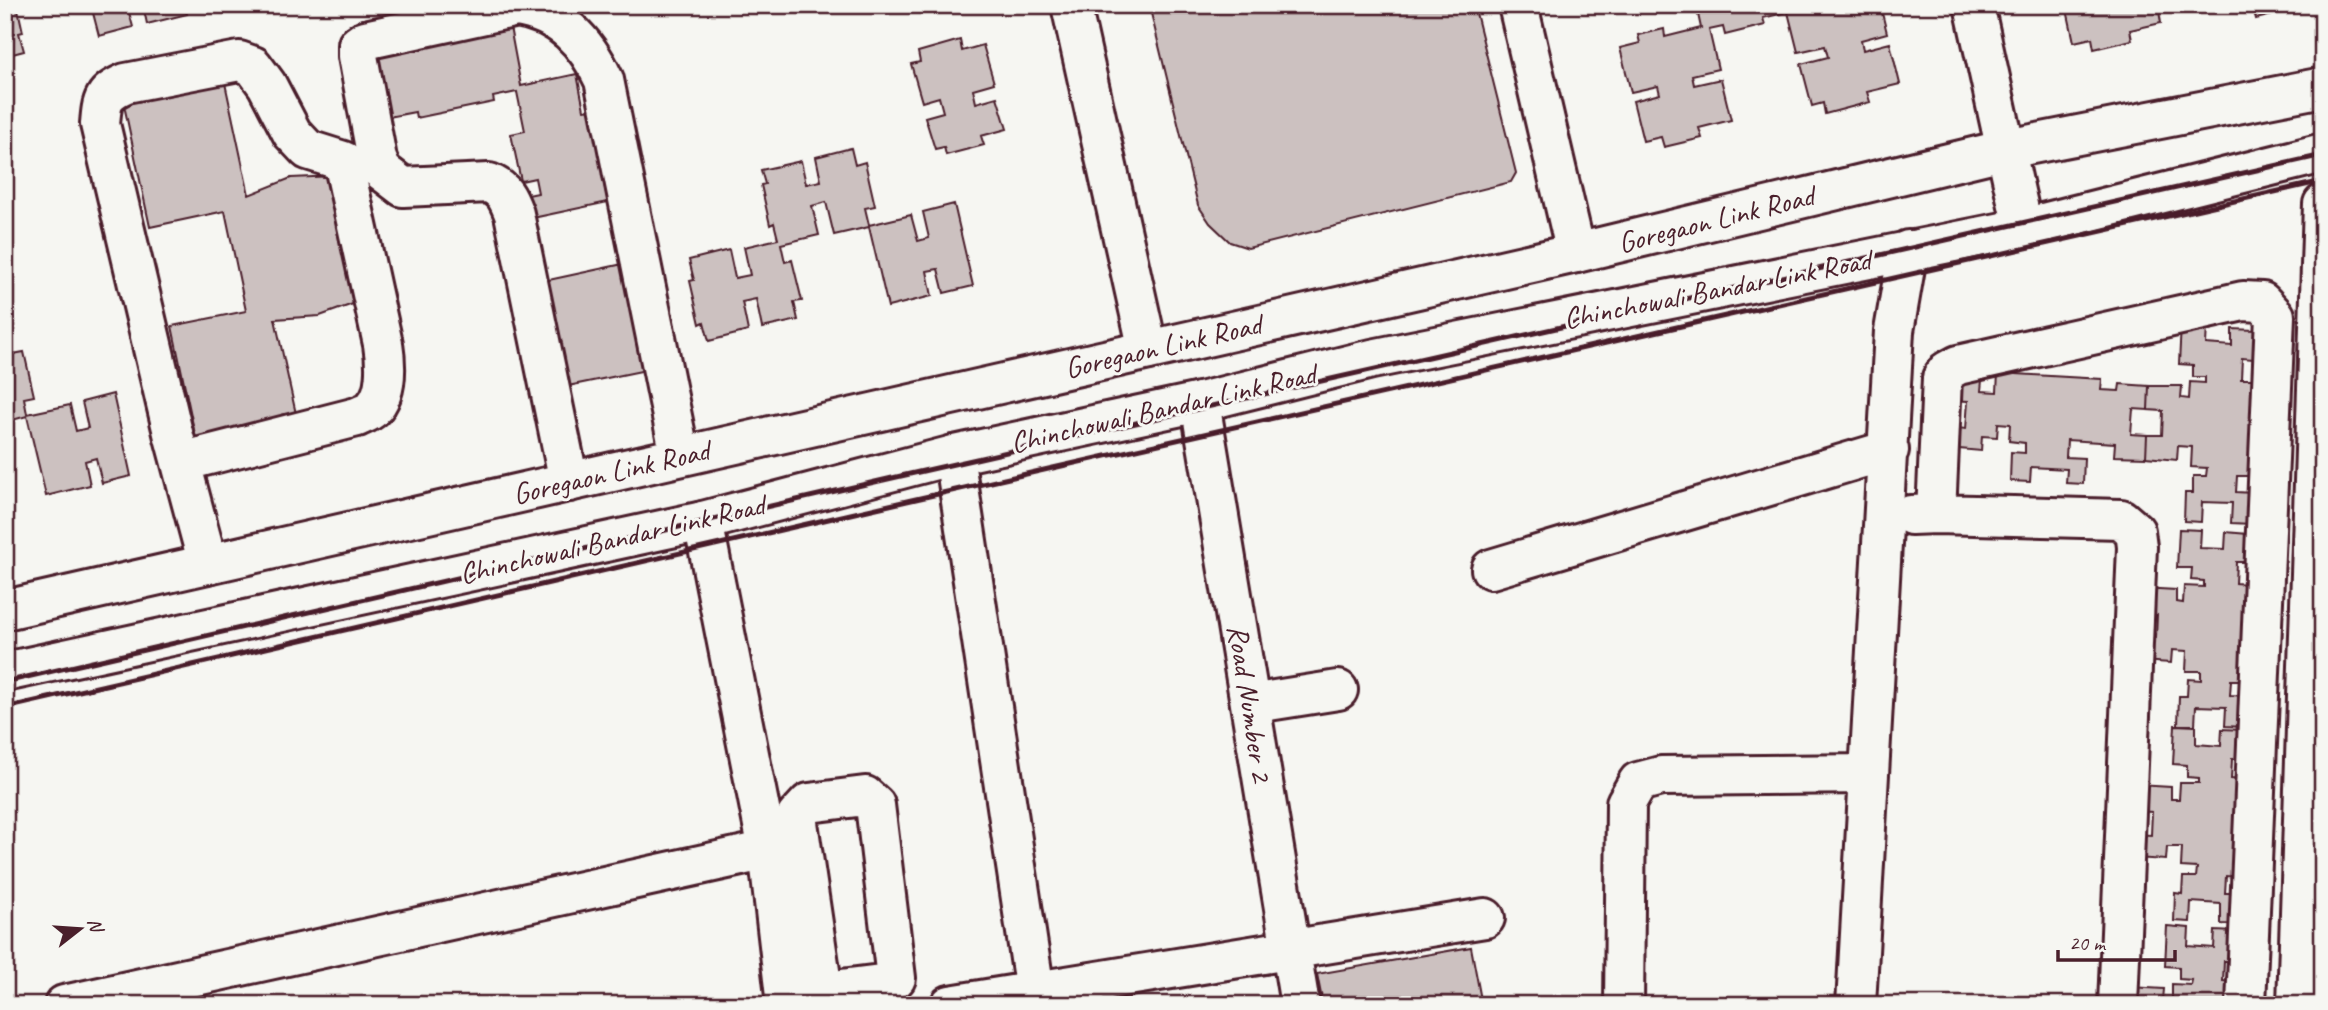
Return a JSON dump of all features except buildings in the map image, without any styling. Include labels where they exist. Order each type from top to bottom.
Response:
[{"type":"street","points":[[1070,5],[1148,349]]},
{"type":"street","points":[[1518,5],[1576,253]]},
{"type":"street","points":[[1974,5],[2023,228]]},
{"type":"street","points":[[569,482],[514,214],[508,198],[500,188],[489,183],[403,187],[382,171],[377,159],[358,56],[358,45],[365,40],[517,7],[537,10],[565,25],[595,60],[604,80],[680,456]]},
{"type":"street","points":[[181,462],[357,417],[373,409],[383,388],[386,363],[383,344],[343,161],[308,150],[292,133],[267,85],[253,66],[239,61],[126,83],[110,90],[102,106],[100,124],[181,462],[208,564]]},
{"type":"street","name":"Goregaon Link Road","points":[[5,610],[1576,253],[2007,149],[2323,87]]},
{"type":"street","name":"Chinchowali Bandar Link Road","points":[[5,672],[703,521],[954,455],[1200,402],[1372,359],[2023,228],[2323,153]]},
{"type":"street","points":[[2297,1005],[2323,204]]},
{"type":"street","points":[[1856,1005],[1894,331],[1908,250]]},
{"type":"street","points":[[1936,514],[1942,378],[1947,371],[1958,365],[2243,301],[2262,302],[2275,316],[2246,1005]]},
{"type":"street","points":[[2274,332],[2319,335]]},
{"type":"street","name":"Road Number 2","points":[[1200,402],[1300,1005]]},
{"type":"street","points":[[1491,569],[1889,450]]},
{"type":"street","points":[[954,455],[1036,998]]},
{"type":"street","points":[[1884,513],[2121,519],[2135,531],[2137,547],[2118,1005]]},
{"type":"street","points":[[703,521],[768,850],[786,1000],[822,991],[881,984],[896,978],[875,805],[865,796],[809,803],[797,816],[822,991]]},
{"type":"street","points":[[1250,704],[1338,690]]},
{"type":"street","points":[[1624,1005],[1626,803],[1638,782],[1661,776],[1868,774]]},
{"type":"street","points":[[64,1005],[768,850]]},
{"type":"street","points":[[950,1005],[1036,998],[1291,950],[1485,918]]},
{"type":"railway","points":[[5,682],[901,476],[2323,155]]},
{"type":"railway","points":[[5,708],[2323,181]]}]
